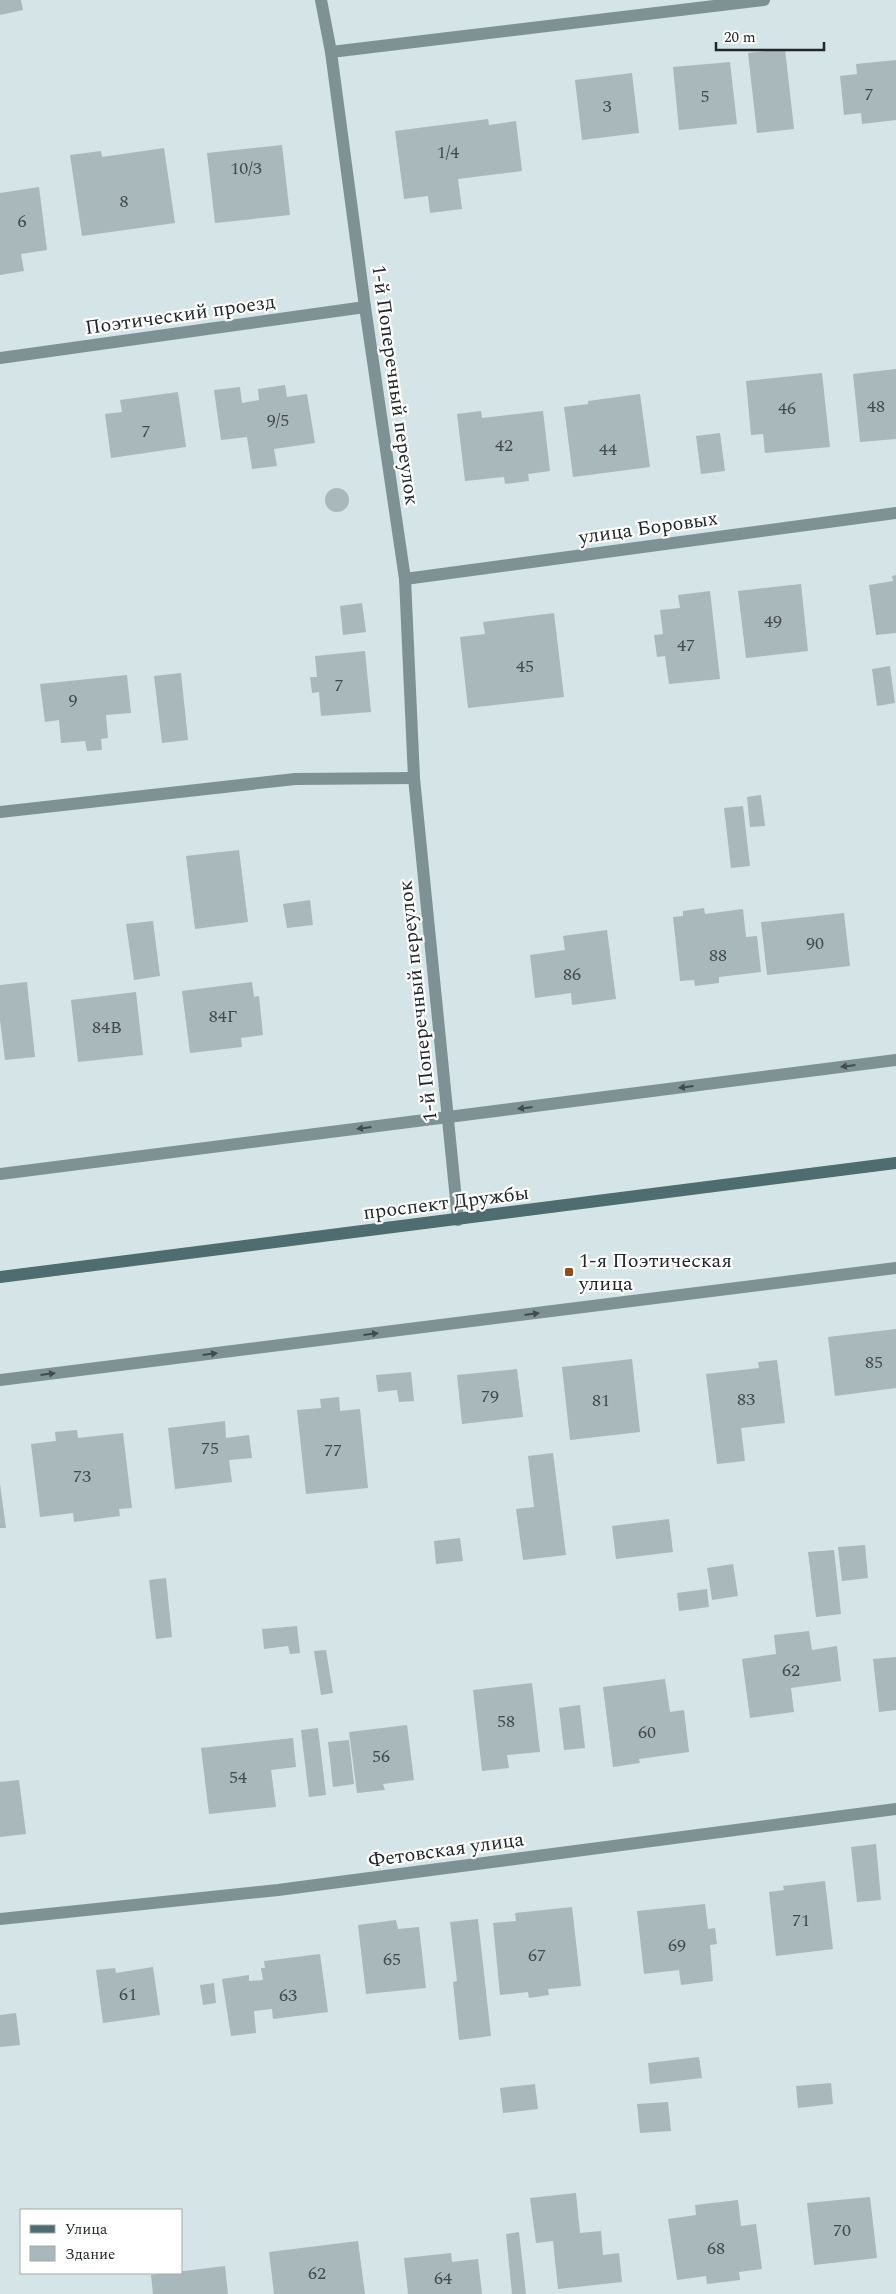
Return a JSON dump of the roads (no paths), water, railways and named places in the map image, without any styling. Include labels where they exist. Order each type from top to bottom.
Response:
[{"type":"main road","name":"проспект Дружбы","points":[[0,1277],[896,1163]]},
{"type":"street","name":"1-й Поперечный переулок","points":[[321,0],[331,52],[365,307],[405,578],[414,778],[458,1220]]},
{"type":"street","points":[[331,52],[764,0]]},
{"type":"street","name":"Поэтический проезд","points":[[0,358],[365,307]]},
{"type":"street","name":"улица Боровых","points":[[405,578],[896,512]]},
{"type":"street","points":[[0,812],[295,779],[414,778]]},
{"type":"street","points":[[0,1174],[896,1060]]},
{"type":"street","points":[[0,1380],[896,1268]]},
{"type":"street","name":"Фетовская улица","points":[[0,1919],[278,1890],[896,1809]]},
{"type":"place","name":"1-я Поэтическая улица","points":[[569,1272]]}]
